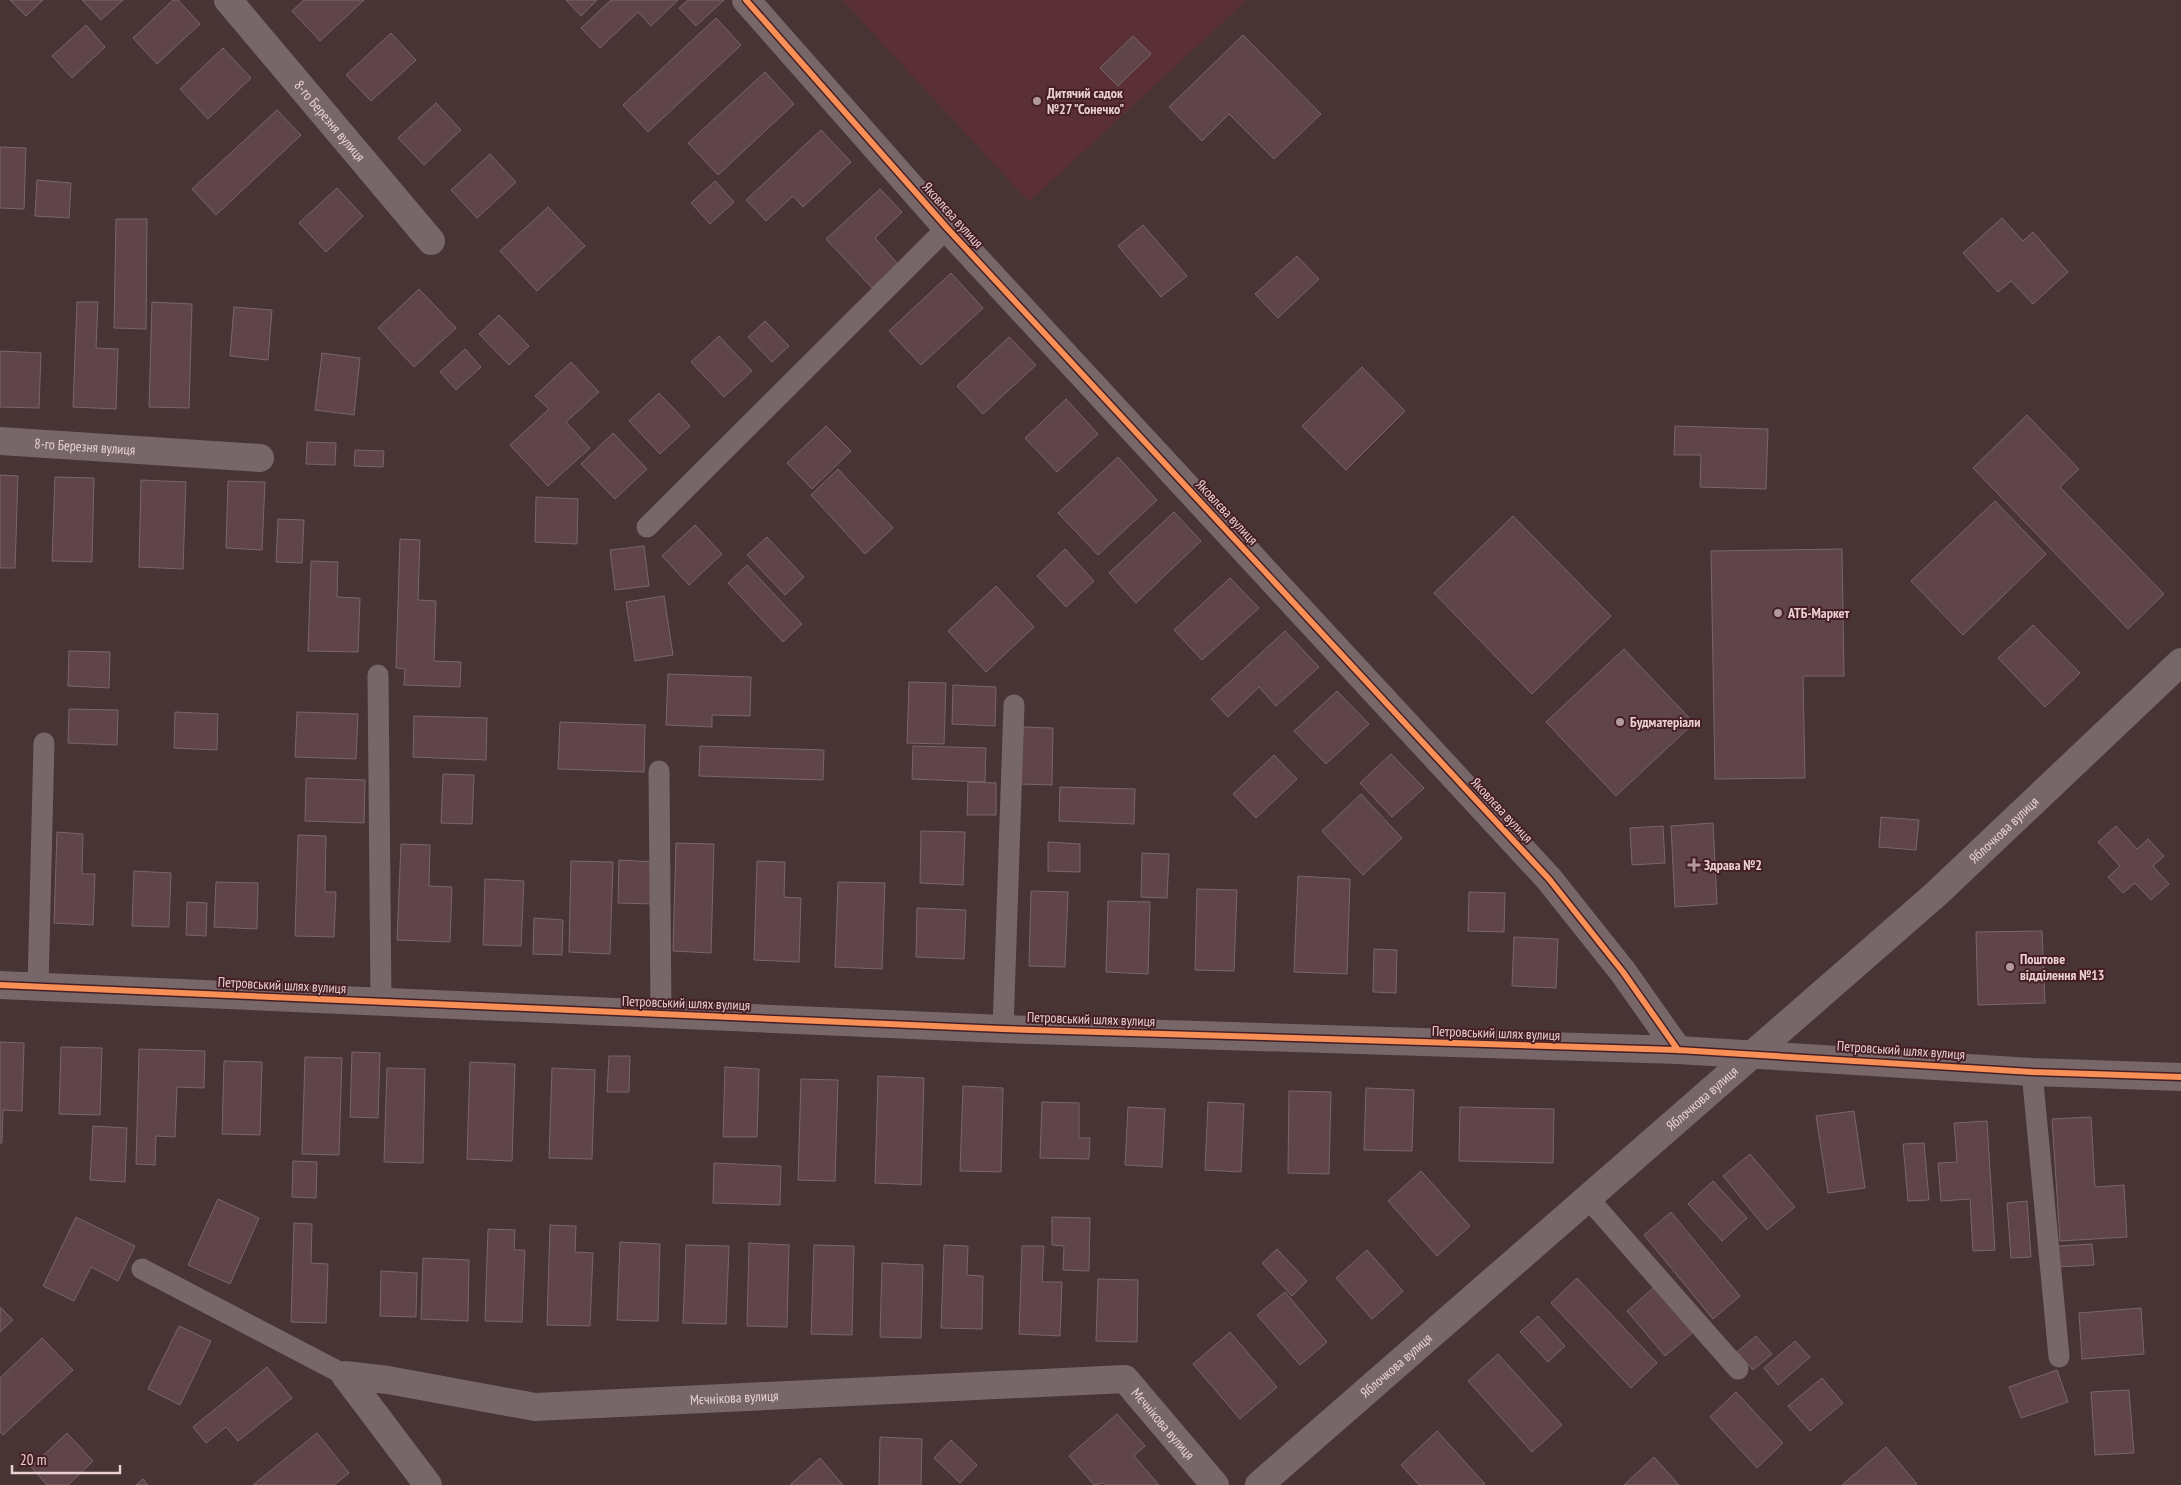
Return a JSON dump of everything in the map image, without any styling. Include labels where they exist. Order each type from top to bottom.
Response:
[{"type":"street","name":"8-го Березня вулиця","points":[[228,0],[431,240]]},
{"type":"street","name":"Яковлєва вулиця","points":[[746,0],[947,228],[1549,879],[1623,972],[1678,1050]]},
{"type":"street","name":"8-го Березня вулиця","points":[[0,441],[260,458]]},
{"type":"street","name":"Яблочкова вулиця","points":[[1259,1485],[1934,895],[2181,662]]},
{"type":"street","name":"Петровський шлях вулиця","points":[[0,985],[1003,1029],[1678,1050],[2032,1072],[2181,1077]]},
{"type":"street","points":[[345,1375],[428,1485]]},
{"type":"street","name":"Мєчнікова вулиця","points":[[345,1375],[388,1380],[535,1407],[1125,1379],[1215,1485]]},
{"type":"lane","points":[[647,527],[947,228]]},
{"type":"lane","points":[[378,675],[381,1002]]},
{"type":"lane","points":[[1003,1029],[1014,705]]},
{"type":"lane","points":[[38,987],[44,743]]},
{"type":"lane","points":[[658,771],[661,1014]]},
{"type":"lane","points":[[2032,1072],[2059,1357]]},
{"type":"lane","points":[[1587,1197],[1738,1369]]},
{"type":"lane","points":[[142,1268],[345,1375]]},
{"type":"shaded area","name":"Дитячий садок №27 \"Сонечко\"","points":[[842,0],[1247,0],[1029,202]]},
{"type":"building","points":[[10,0],[43,0],[26,16]]},
{"type":"building","points":[[82,0],[123,0],[101,20]]},
{"type":"building","points":[[173,0],[178,0],[200,24],[157,64],[133,38]]},
{"type":"building","points":[[304,0],[364,0],[320,41],[292,11]]},
{"type":"building","points":[[566,0],[597,0],[581,16]]},
{"type":"building","points":[[611,0],[678,0],[651,26],[638,12],[600,48],[581,28]]},
{"type":"building","points":[[688,0],[724,0],[696,26],[679,8]]},
{"type":"building","points":[[716,18],[741,45],[648,132],[623,105]]},
{"type":"building","points":[[86,25],[105,47],[72,78],[52,56]]},
{"type":"building","points":[[391,33],[416,60],[371,101],[346,75]]},
{"type":"building","points":[[1243,35],[1321,114],[1274,159],[1229,114],[1202,141],[1169,107]]},
{"type":"building","points":[[1133,36],[1151,54],[1118,86],[1100,68]]},
{"type":"building","points":[[223,48],[251,78],[208,119],[180,89]]},
{"type":"building","points":[[765,72],[794,104],[718,175],[688,143]]},
{"type":"building","points":[[436,103],[461,130],[424,165],[398,138]]},
{"type":"building","points":[[277,110],[301,135],[216,215],[192,189]]},
{"type":"building","points":[[821,130],[851,162],[803,207],[793,196],[766,221],[746,200]]},
{"type":"building","points":[[0,147],[26,148],[24,209],[0,208]]},
{"type":"building","points":[[490,154],[516,182],[477,218],[451,190]]},
{"type":"building","points":[[37,180],[71,183],[69,218],[35,216]]},
{"type":"building","points":[[715,181],[734,202],[710,224],[691,203]]},
{"type":"building","points":[[337,188],[363,216],[326,252],[299,223]]},
{"type":"building","points":[[880,189],[902,212],[875,238],[898,264],[872,288],[826,239]]},
{"type":"building","points":[[548,207],[585,246],[537,291],[500,251]]},
{"type":"building","points":[[2002,218],[2023,241],[2033,232],[2068,272],[2033,304],[2011,281],[1998,292],[1963,253]]},
{"type":"building","points":[[116,219],[147,219],[146,329],[114,328]]},
{"type":"building","points":[[1143,225],[1187,276],[1161,297],[1118,246]]},
{"type":"building","points":[[1297,256],[1319,279],[1278,318],[1255,294]]},
{"type":"building","points":[[951,273],[983,308],[921,365],[889,331]]},
{"type":"building","points":[[419,289],[456,328],[414,367],[378,328]]},
{"type":"building","points":[[77,302],[98,302],[96,348],[118,349],[116,409],[73,407]]},
{"type":"building","points":[[152,302],[192,304],[189,408],[149,407]]},
{"type":"building","points":[[234,307],[272,310],[268,360],[230,356]]},
{"type":"building","points":[[499,315],[529,346],[509,365],[479,334]]},
{"type":"building","points":[[765,321],[789,346],[772,362],[748,337]]},
{"type":"building","points":[[719,336],[752,371],[724,397],[691,362]]},
{"type":"building","points":[[1009,337],[1036,365],[983,414],[957,386]]},
{"type":"building","points":[[465,349],[481,367],[456,390],[440,372]]},
{"type":"building","points":[[0,351],[41,353],[39,408],[0,407]]},
{"type":"building","points":[[322,353],[360,358],[354,415],[315,410]]},
{"type":"building","points":[[571,362],[599,392],[566,422],[590,448],[548,486],[510,445],[549,409],[535,396]]},
{"type":"building","points":[[1362,367],[1405,411],[1346,470],[1302,426]]},
{"type":"building","points":[[659,393],[690,426],[660,454],[629,421]]},
{"type":"building","points":[[1066,399],[1098,434],[1057,472],[1025,438]]},
{"type":"building","points":[[2027,415],[2079,469],[2060,487],[2164,594],[2128,629],[1973,468]]},
{"type":"building","points":[[826,426],[851,451],[812,489],[787,463]]},
{"type":"building","points":[[1675,426],[1768,429],[1766,489],[1700,487],[1701,455],[1674,455]]},
{"type":"building","points":[[613,433],[647,469],[615,499],[581,464]]},
{"type":"building","points":[[307,442],[336,443],[335,465],[306,464]]},
{"type":"building","points":[[355,450],[384,451],[383,467],[354,466]]},
{"type":"building","points":[[1118,457],[1157,500],[1098,555],[1058,513]]},
{"type":"building","points":[[838,469],[893,528],[865,554],[811,495]]},
{"type":"building","points":[[0,475],[18,476],[15,568],[0,568]]},
{"type":"building","points":[[55,477],[94,478],[92,562],[52,561]]},
{"type":"building","points":[[141,480],[186,482],[183,569],[139,567]]},
{"type":"building","points":[[228,481],[265,482],[262,550],[226,548]]},
{"type":"building","points":[[536,497],[578,499],[577,544],[535,542]]},
{"type":"building","points":[[1995,501],[2046,554],[1963,635],[1911,581]]},
{"type":"building","points":[[1174,512],[1201,541],[1136,603],[1109,573]]},
{"type":"building","points":[[1513,516],[1611,616],[1532,694],[1434,593]]},
{"type":"building","points":[[278,519],[304,520],[302,563],[276,562]]},
{"type":"building","points":[[695,525],[722,554],[689,585],[662,556]]},
{"type":"building","points":[[767,537],[804,577],[785,595],[747,555]]},
{"type":"building","points":[[400,539],[420,540],[418,600],[436,601],[434,661],[461,662],[460,687],[404,685],[405,669],[396,668]]},
{"type":"building","points":[[644,546],[649,586],[615,590],[610,550]]},
{"type":"building","points":[[1065,549],[1094,581],[1066,607],[1037,576]]},
{"type":"building","name":"АТБ-Маркет","points":[[1842,549],[1844,676],[1803,676],[1805,778],[1715,779],[1711,551]]},
{"type":"building","points":[[311,561],[338,562],[337,597],[360,598],[358,652],[308,651]]},
{"type":"building","points":[[747,565],[802,624],[783,642],[728,583]]},
{"type":"building","points":[[1230,578],[1259,608],[1202,660],[1174,630]]},
{"type":"building","points":[[996,586],[1034,627],[986,672],[948,631]]},
{"type":"building","points":[[664,596],[673,655],[635,661],[626,602]]},
{"type":"building","points":[[2033,625],[2080,673],[2045,707],[1998,658]]},
{"type":"building","points":[[1285,631],[1319,667],[1276,706],[1259,687],[1228,717],[1211,699]]},
{"type":"building","name":"Будматеріали","points":[[1624,649],[1694,723],[1616,796],[1546,722]]},
{"type":"building","points":[[69,651],[110,652],[109,688],[68,686]]},
{"type":"building","points":[[668,674],[751,677],[750,716],[712,715],[712,727],[666,725]]},
{"type":"building","points":[[909,682],[946,683],[944,744],[907,743]]},
{"type":"building","points":[[953,685],[996,687],[995,726],[952,724]]},
{"type":"building","points":[[1337,691],[1369,724],[1326,764],[1294,731]]},
{"type":"building","points":[[69,709],[118,710],[117,745],[68,743]]},
{"type":"building","points":[[175,712],[218,714],[217,750],[174,748]]},
{"type":"building","points":[[297,712],[358,714],[356,759],[295,757]]},
{"type":"building","points":[[414,716],[487,718],[486,760],[413,757]]},
{"type":"building","points":[[560,722],[645,725],[644,772],[558,769]]},
{"type":"building","points":[[1023,727],[1053,728],[1052,785],[1021,784]]},
{"type":"building","points":[[700,746],[824,750],[823,780],[699,776]]},
{"type":"building","points":[[913,746],[986,748],[985,782],[912,779]]},
{"type":"building","points":[[1391,754],[1424,788],[1392,817],[1360,783]]},
{"type":"building","points":[[1274,755],[1297,779],[1256,818],[1233,794]]},
{"type":"building","points":[[443,774],[474,775],[472,824],[441,823]]},
{"type":"building","points":[[306,778],[365,780],[364,823],[305,821]]},
{"type":"building","points":[[968,782],[996,783],[996,815],[967,815]]},
{"type":"building","points":[[1060,787],[1135,789],[1134,824],[1059,821]]},
{"type":"building","points":[[1361,794],[1402,838],[1363,875],[1322,831]]},
{"type":"building","points":[[1881,817],[1919,820],[1916,850],[1879,847]]},
{"type":"building","name":"Здрава №2","points":[[1713,823],[1717,904],[1675,907],[1671,826]]},
{"type":"building","points":[[1663,826],[1665,863],[1632,865],[1630,828]]},
{"type":"building","points":[[2116,826],[2137,849],[2148,839],[2164,856],[2153,866],[2169,884],[2151,900],[2135,883],[2123,893],[2108,877],[2120,866],[2098,842]]},
{"type":"building","points":[[921,831],[965,832],[963,885],[920,883]]},
{"type":"building","points":[[57,832],[83,834],[82,874],[95,874],[93,925],[54,923]]},
{"type":"building","points":[[298,835],[326,836],[325,892],[336,892],[334,937],[295,936]]},
{"type":"building","points":[[1048,842],[1080,844],[1080,872],[1048,871]]},
{"type":"building","points":[[676,843],[714,844],[711,953],[673,951]]},
{"type":"building","points":[[401,844],[430,845],[429,886],[452,887],[450,942],[397,940]]},
{"type":"building","points":[[1142,853],[1169,854],[1167,898],[1141,897]]},
{"type":"building","points":[[619,860],[654,862],[653,904],[618,903]]},
{"type":"building","points":[[571,861],[613,862],[610,954],[569,952]]},
{"type":"building","points":[[757,861],[785,862],[784,897],[801,898],[799,962],[754,960]]},
{"type":"building","points":[[134,871],[171,873],[169,927],[132,926]]},
{"type":"building","points":[[1298,876],[1350,879],[1347,974],[1294,972]]},
{"type":"building","points":[[485,879],[524,881],[521,946],[483,945]]},
{"type":"building","points":[[216,882],[258,883],[257,929],[214,927]]},
{"type":"building","points":[[838,882],[885,883],[882,969],[835,967]]},
{"type":"building","points":[[1197,889],[1237,890],[1234,971],[1195,970]]},
{"type":"building","points":[[1031,891],[1068,892],[1065,967],[1029,966]]},
{"type":"building","points":[[1469,892],[1505,893],[1504,932],[1468,931]]},
{"type":"building","points":[[1108,901],[1150,902],[1148,974],[1106,972]]},
{"type":"building","points":[[187,902],[207,903],[206,936],[186,935]]},
{"type":"building","points":[[917,908],[966,910],[964,959],[916,957]]},
{"type":"building","points":[[534,918],[563,920],[562,955],[533,954]]},
{"type":"building","name":"Поштове відділення №13","points":[[2042,931],[2045,1003],[1978,1005],[1976,932]]},
{"type":"building","points":[[1514,937],[1558,939],[1556,988],[1512,986]]},
{"type":"building","points":[[1374,949],[1397,950],[1396,993],[1373,992]]},
{"type":"building","points":[[0,1042],[24,1043],[22,1111],[3,1110],[2,1143],[0,1143]]},
{"type":"building","points":[[61,1047],[102,1048],[100,1115],[59,1114]]},
{"type":"building","points":[[139,1049],[205,1051],[204,1088],[177,1087],[175,1137],[156,1136],[155,1165],[136,1164]]},
{"type":"building","points":[[352,1052],[380,1053],[378,1118],[350,1117]]},
{"type":"building","points":[[609,1056],[630,1056],[629,1092],[607,1092]]},
{"type":"building","points":[[305,1057],[342,1058],[339,1155],[302,1154]]},
{"type":"building","points":[[224,1061],[262,1062],[260,1135],[222,1134]]},
{"type":"building","points":[[470,1062],[515,1064],[512,1161],[467,1159]]},
{"type":"building","points":[[725,1067],[759,1069],[757,1137],[723,1137]]},
{"type":"building","points":[[387,1068],[425,1069],[423,1163],[384,1162]]},
{"type":"building","points":[[552,1068],[595,1070],[592,1159],[549,1158]]},
{"type":"building","points":[[878,1076],[924,1078],[921,1185],[875,1183]]},
{"type":"building","points":[[801,1079],[838,1080],[835,1181],[798,1180]]},
{"type":"building","points":[[963,1086],[1003,1088],[1001,1172],[960,1171]]},
{"type":"building","points":[[1366,1088],[1414,1090],[1412,1151],[1364,1150]]},
{"type":"building","points":[[1289,1091],[1331,1092],[1329,1174],[1288,1173]]},
{"type":"building","points":[[1042,1102],[1079,1103],[1079,1138],[1090,1138],[1089,1159],[1040,1158]]},
{"type":"building","points":[[1208,1102],[1244,1104],[1241,1172],[1205,1170]]},
{"type":"building","points":[[1128,1107],[1165,1109],[1162,1167],[1125,1165]]},
{"type":"building","points":[[1460,1107],[1554,1109],[1553,1163],[1459,1161]]},
{"type":"building","points":[[1854,1111],[1865,1188],[1828,1193],[1816,1116]]},
{"type":"building","points":[[2091,1117],[2095,1187],[2124,1185],[2127,1237],[2060,1241],[2052,1119]]},
{"type":"building","points":[[1987,1121],[1995,1250],[1973,1251],[1970,1199],[1941,1201],[1938,1163],[1957,1162],[1954,1123]]},
{"type":"building","points":[[93,1126],[127,1128],[125,1182],[90,1180]]},
{"type":"building","points":[[1924,1143],[1929,1200],[1908,1201],[1903,1144]]},
{"type":"building","points":[[1750,1154],[1795,1207],[1767,1230],[1723,1176]]},
{"type":"building","points":[[293,1161],[317,1162],[316,1198],[292,1197]]},
{"type":"building","points":[[714,1163],[781,1166],[780,1205],[713,1203]]},
{"type":"building","points":[[1421,1171],[1470,1226],[1437,1256],[1388,1201]]},
{"type":"building","points":[[1713,1181],[1747,1218],[1722,1241],[1688,1204]]},
{"type":"building","points":[[218,1199],[259,1218],[230,1284],[188,1265]]},
{"type":"building","points":[[2027,1201],[2031,1257],[2011,1258],[2007,1203]]},
{"type":"building","points":[[1671,1212],[1740,1296],[1713,1319],[1644,1235]]},
{"type":"building","points":[[76,1217],[135,1246],[118,1281],[91,1267],[74,1301],[43,1286]]},
{"type":"building","points":[[1052,1217],[1090,1218],[1089,1271],[1063,1270],[1064,1246],[1052,1245]]},
{"type":"building","points":[[294,1223],[312,1224],[311,1263],[328,1264],[326,1323],[291,1322]]},
{"type":"building","points":[[550,1225],[576,1226],[575,1252],[593,1253],[590,1326],[547,1325]]},
{"type":"building","points":[[488,1229],[515,1230],[514,1250],[525,1250],[522,1322],[485,1321]]},
{"type":"building","points":[[620,1242],[660,1244],[658,1321],[617,1320]]},
{"type":"building","points":[[749,1243],[789,1245],[787,1327],[747,1326]]},
{"type":"building","points":[[2092,1244],[2094,1265],[2059,1267],[2057,1246]]},
{"type":"building","points":[[686,1245],[729,1246],[726,1324],[683,1323]]},
{"type":"building","points":[[814,1245],[854,1246],[852,1335],[811,1334]]},
{"type":"building","points":[[944,1245],[968,1246],[967,1275],[983,1276],[982,1329],[941,1328]]},
{"type":"building","points":[[1022,1246],[1044,1246],[1042,1282],[1062,1282],[1060,1336],[1019,1334]]},
{"type":"building","points":[[1277,1249],[1307,1281],[1292,1296],[1262,1263]]},
{"type":"building","points":[[1367,1250],[1403,1291],[1372,1319],[1336,1278]]},
{"type":"building","points":[[423,1258],[469,1260],[468,1321],[421,1319]]},
{"type":"building","points":[[882,1263],[923,1265],[921,1338],[880,1337]]},
{"type":"building","points":[[381,1271],[417,1273],[416,1317],[380,1316]]},
{"type":"building","points":[[1577,1278],[1657,1363],[1631,1388],[1551,1303]]},
{"type":"building","points":[[1098,1279],[1138,1280],[1137,1342],[1096,1341]]},
{"type":"building","points":[[1659,1283],[1697,1329],[1665,1356],[1627,1311]]},
{"type":"building","points":[[1285,1292],[1327,1342],[1300,1365],[1257,1315]]},
{"type":"building","points":[[0,1307],[13,1320],[0,1332]]},
{"type":"building","points":[[2141,1308],[2144,1354],[2082,1359],[2079,1313]]},
{"type":"building","points":[[1538,1316],[1565,1346],[1548,1362],[1520,1332]]},
{"type":"building","points":[[179,1326],[211,1341],[180,1405],[148,1389]]},
{"type":"building","points":[[1230,1332],[1277,1387],[1240,1419],[1193,1364]]},
{"type":"building","points":[[1756,1336],[1772,1354],[1753,1370],[1737,1352]]},
{"type":"building","points":[[42,1338],[73,1370],[3,1435],[0,1432],[0,1378]]},
{"type":"building","points":[[1795,1341],[1810,1357],[1778,1385],[1764,1368]]},
{"type":"building","points":[[1498,1354],[1562,1425],[1532,1452],[1468,1381]]},
{"type":"building","points":[[267,1367],[292,1398],[238,1441],[226,1427],[206,1443],[193,1427]]},
{"type":"building","points":[[2057,1370],[2068,1402],[2021,1418],[2009,1387]]},
{"type":"building","points":[[1822,1378],[1843,1403],[1810,1431],[1788,1406]]},
{"type":"building","points":[[2129,1390],[2134,1453],[2095,1455],[2091,1392]]},
{"type":"building","points":[[1736,1392],[1783,1443],[1757,1468],[1710,1417]]},
{"type":"building","points":[[1117,1414],[1145,1446],[1134,1456],[1159,1485],[1105,1485],[1103,1483],[1094,1485],[1069,1456]]},
{"type":"building","points":[[1437,1431],[1485,1484],[1419,1485],[1401,1465]]},
{"type":"building","points":[[67,1433],[93,1461],[68,1485],[47,1485],[31,1467]]},
{"type":"building","points":[[317,1433],[349,1473],[334,1485],[253,1485]]},
{"type":"building","points":[[880,1437],[922,1439],[921,1485],[879,1485]]},
{"type":"building","points":[[951,1440],[977,1465],[960,1483],[934,1458]]},
{"type":"building","points":[[1886,1447],[1916,1485],[1842,1485]]},
{"type":"building","points":[[1654,1457],[1679,1485],[1624,1485]]},
{"type":"building","points":[[820,1458],[843,1485],[790,1485]]},
{"type":"building","points":[[143,1479],[148,1485],[136,1485]]},
{"type":"cycle path","points":[[746,0],[947,228],[1549,879],[1623,972],[1678,1050]]},
{"type":"cycle path","points":[[0,985],[1003,1029],[1678,1050],[2032,1072],[2181,1077]]},
{"type":"place","name":"Дитячий садок №27 \"Сонечко\"","points":[[1037,101]]},
{"type":"place","name":"АТБ-Маркет","points":[[1778,613]]},
{"type":"place","name":"Будматеріали","points":[[1620,722]]},
{"type":"place","name":"Здрава №2","points":[[1694,865]]},
{"type":"place","name":"Поштове відділення №13","points":[[2010,967]]}]
